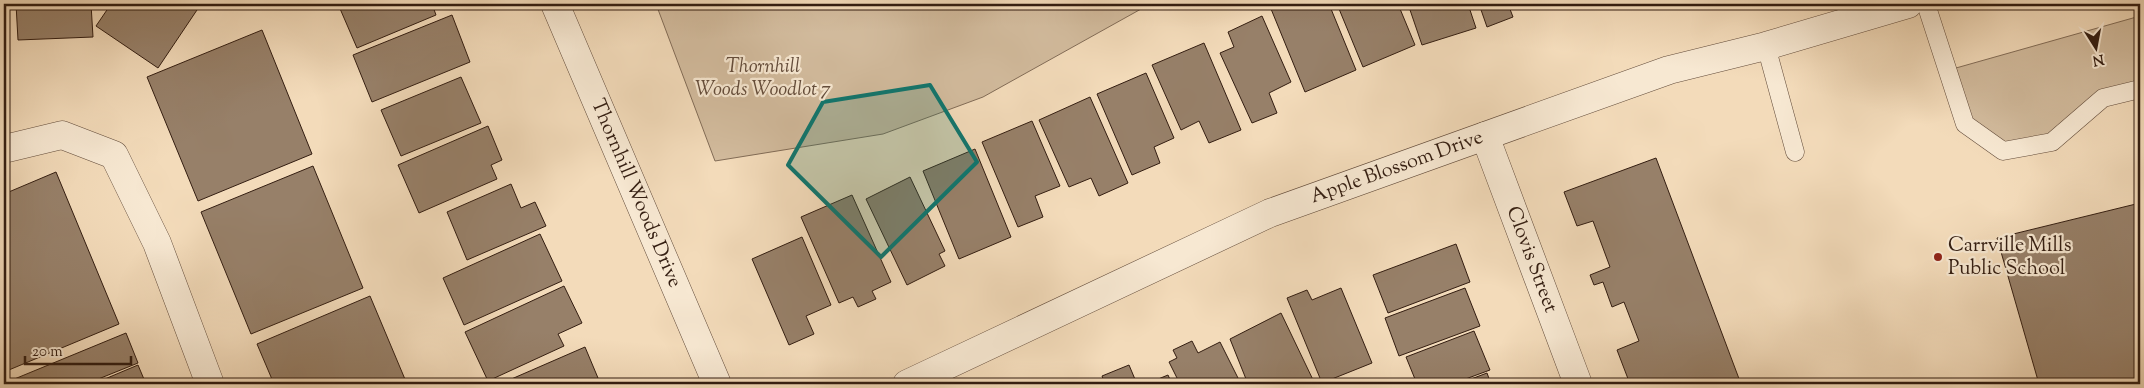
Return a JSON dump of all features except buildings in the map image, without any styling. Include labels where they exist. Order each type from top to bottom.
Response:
[{"type":"street","name":"Thornhill Woods Drive","points":[[555,4],[717,384]]},
{"type":"street","name":"Apple Blossom Drive","points":[[907,384],[1270,213],[1669,70],[1766,46],[1908,4]]},
{"type":"street","points":[[4,149],[62,135],[114,155],[157,243],[210,384]]},
{"type":"street","name":"Clovis Street","points":[[1485,136],[1578,384]]},
{"type":"lane","points":[[1926,4],[1965,124],[2003,150],[2052,142],[2103,98],[2140,89]]},
{"type":"lane","points":[[1766,46],[1795,152]]},
{"type":"highlighted area","points":[[930,85],[977,162],[881,257],[788,165],[823,102]]},
{"type":"green space","name":"Thornhill Woods Woodlot 7","points":[[656,4],[1150,4],[983,97],[883,134],[715,161]]},
{"type":"green space","points":[[2140,16],[2140,84],[2048,138],[2005,144],[1970,120],[1956,68]]},
{"type":"place","name":"Carrville Mills Public School","points":[[1938,257]]}]
